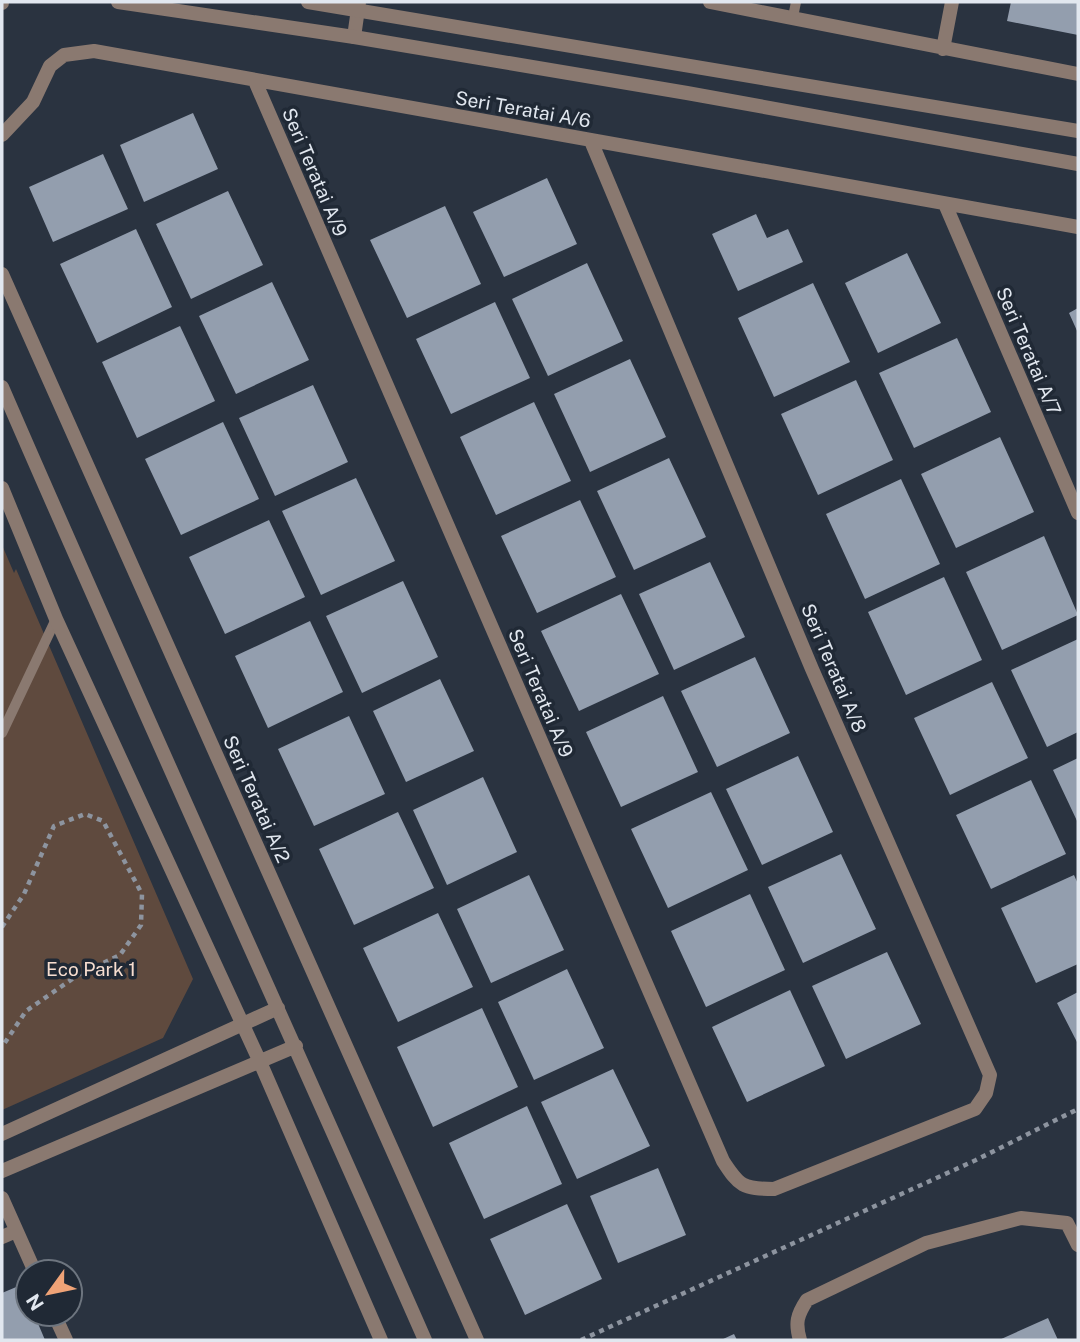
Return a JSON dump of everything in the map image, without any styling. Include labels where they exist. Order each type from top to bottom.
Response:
[{"type":"street","points":[[118,2],[354,37],[687,93],[1078,164]]},
{"type":"street","points":[[308,2],[358,6],[1078,131]]},
{"type":"street","points":[[710,2],[943,49],[1078,70]]},
{"type":"street","points":[[943,49],[952,2]]},
{"type":"street","points":[[354,37],[358,6]]},
{"type":"street","name":"Seri Teratai A/6","points":[[2,135],[33,102],[50,66],[64,55],[94,51],[1078,227]]},
{"type":"street","name":"Seri Teratai A/9","points":[[255,81],[723,1161],[736,1181],[753,1189],[774,1189],[875,1149]]},
{"type":"street","name":"Seri Teratai A/8","points":[[591,141],[818,682],[990,1075],[986,1093],[975,1108],[875,1149]]},
{"type":"street","name":"Seri Teratai A/7","points":[[945,204],[1078,513]]},
{"type":"street","name":"Seri Teratai A/2","points":[[2,274],[477,1340]]},
{"type":"street","points":[[2,387],[102,618],[296,1046],[425,1340]]},
{"type":"street","points":[[2,488],[56,619],[260,1062],[381,1340]]},
{"type":"street","points":[[2,1135],[278,1009]]},
{"type":"street","points":[[2,1171],[296,1046]]},
{"type":"street","points":[[2,1198],[29,1258]]},
{"type":"street","points":[[800,1340],[795,1324],[799,1311],[807,1300],[926,1243],[1021,1218],[1067,1223],[1078,1245]]},
{"type":"street","points":[[2,1237],[16,1231]]},
{"type":"lane","points":[[793,18],[796,2]]},
{"type":"lane","points":[[2,733],[56,619]]},
{"type":"path","points":[[2,927],[24,894],[54,827],[85,814],[103,821],[142,894],[141,925],[120,955],[78,975],[26,1011],[2,1047]]},
{"type":"path","points":[[581,1340],[976,1160],[1078,1109]]},
{"type":"green space","name":"Eco Park 1","points":[[2,545],[14,573],[16,569],[193,979],[163,1038],[2,1110]]},
{"type":"building","points":[[1011,2],[1078,2],[1078,35],[1007,21]]},
{"type":"building","points":[[193,113],[218,169],[144,202],[120,145]]},
{"type":"building","points":[[103,154],[128,209],[53,242],[29,187]]},
{"type":"building","points":[[547,178],[577,244],[504,277],[473,212]]},
{"type":"building","points":[[228,191],[263,265],[191,299],[156,224]]},
{"type":"building","points":[[445,206],[481,284],[407,318],[370,240]]},
{"type":"building","points":[[756,214],[767,238],[788,229],[803,262],[738,291],[712,234]]},
{"type":"building","points":[[136,229],[172,307],[97,343],[60,264]]},
{"type":"building","points":[[907,253],[941,323],[878,353],[845,283]]},
{"type":"building","points":[[587,263],[623,341],[548,376],[512,299]]},
{"type":"building","points":[[272,282],[309,360],[236,394],[199,316]]},
{"type":"building","points":[[813,283],[850,362],[774,397],[738,318]]},
{"type":"building","points":[[495,302],[530,378],[451,414],[416,339]]},
{"type":"building","points":[[1078,308],[1078,333],[1069,313]]},
{"type":"building","points":[[180,326],[215,401],[137,438],[102,362]]},
{"type":"building","points":[[957,338],[991,412],[914,448],[879,373]]},
{"type":"building","points":[[630,359],[666,437],[590,472],[554,394]]},
{"type":"building","points":[[856,380],[893,460],[818,495],[781,414]]},
{"type":"building","points":[[313,385],[348,462],[275,496],[239,418]]},
{"type":"building","points":[[534,402],[571,481],[496,515],[460,437]]},
{"type":"building","points":[[223,422],[259,499],[181,535],[145,459]]},
{"type":"building","points":[[1000,437],[1034,512],[956,548],[921,474]]},
{"type":"building","points":[[669,458],[706,537],[634,570],[597,491]]},
{"type":"building","points":[[356,478],[395,561],[321,595],[282,511]]},
{"type":"building","points":[[901,479],[940,564],[865,599],[826,514]]},
{"type":"building","points":[[580,500],[616,577],[537,613],[501,536]]},
{"type":"building","points":[[269,520],[305,597],[225,634],[189,557]]},
{"type":"building","points":[[1044,536],[1078,615],[1002,650],[966,572]]},
{"type":"building","points":[[710,562],[745,637],[674,670],[639,594]]},
{"type":"building","points":[[944,577],[982,660],[906,695],[868,612]]},
{"type":"building","points":[[403,581],[438,657],[362,693],[326,616]]},
{"type":"building","points":[[621,594],[659,674],[579,711],[541,631]]},
{"type":"building","points":[[310,621],[343,692],[268,728],[235,656]]},
{"type":"building","points":[[1078,639],[1078,732],[1047,747],[1011,670]]},
{"type":"building","points":[[755,657],[790,733],[717,767],[681,691]]},
{"type":"building","points":[[440,679],[474,751],[406,782],[373,711]]},
{"type":"building","points":[[992,682],[1028,758],[950,795],[914,718]]},
{"type":"building","points":[[663,696],[698,772],[621,807],[586,732]]},
{"type":"building","points":[[349,716],[385,794],[314,826],[278,749]]},
{"type":"building","points":[[798,756],[833,832],[762,865],[726,789]]},
{"type":"building","points":[[1078,758],[1078,823],[1053,770]]},
{"type":"building","points":[[483,777],[517,852],[447,885],[413,810]]},
{"type":"building","points":[[1031,780],[1066,854],[991,889],[956,815]]},
{"type":"building","points":[[711,792],[748,870],[668,908],[631,829]]},
{"type":"building","points":[[398,812],[434,888],[354,925],[319,849]]},
{"type":"building","points":[[841,854],[876,929],[803,963],[768,887]]},
{"type":"building","points":[[529,875],[564,950],[491,983],[457,909]]},
{"type":"building","points":[[1074,875],[1078,884],[1078,964],[1036,983],[1001,908]]},
{"type":"building","points":[[750,894],[785,970],[706,1007],[671,931]]},
{"type":"building","points":[[438,913],[473,987],[398,1022],[363,948]]},
{"type":"building","points":[[887,952],[921,1024],[846,1059],[812,986]]},
{"type":"building","points":[[567,969],[604,1048],[534,1080],[498,1002]]},
{"type":"building","points":[[790,990],[825,1066],[747,1102],[712,1027]]},
{"type":"building","points":[[1078,992],[1078,1044],[1057,1003]]},
{"type":"building","points":[[482,1008],[518,1087],[433,1127],[397,1047]]},
{"type":"building","points":[[613,1069],[650,1146],[577,1179],[541,1102]]},
{"type":"building","points":[[527,1106],[562,1184],[484,1219],[449,1143]]},
{"type":"building","points":[[658,1168],[686,1235],[618,1263],[590,1196]]},
{"type":"building","points":[[567,1204],[602,1279],[525,1315],[490,1239]]},
{"type":"building","points":[[14,1288],[14,1328],[40,1328],[45,1340],[2,1340],[2,1293]]},
{"type":"building","points":[[1048,1318],[1058,1340],[999,1340]]},
{"type":"building","points":[[734,1334],[737,1340],[721,1340]]}]
